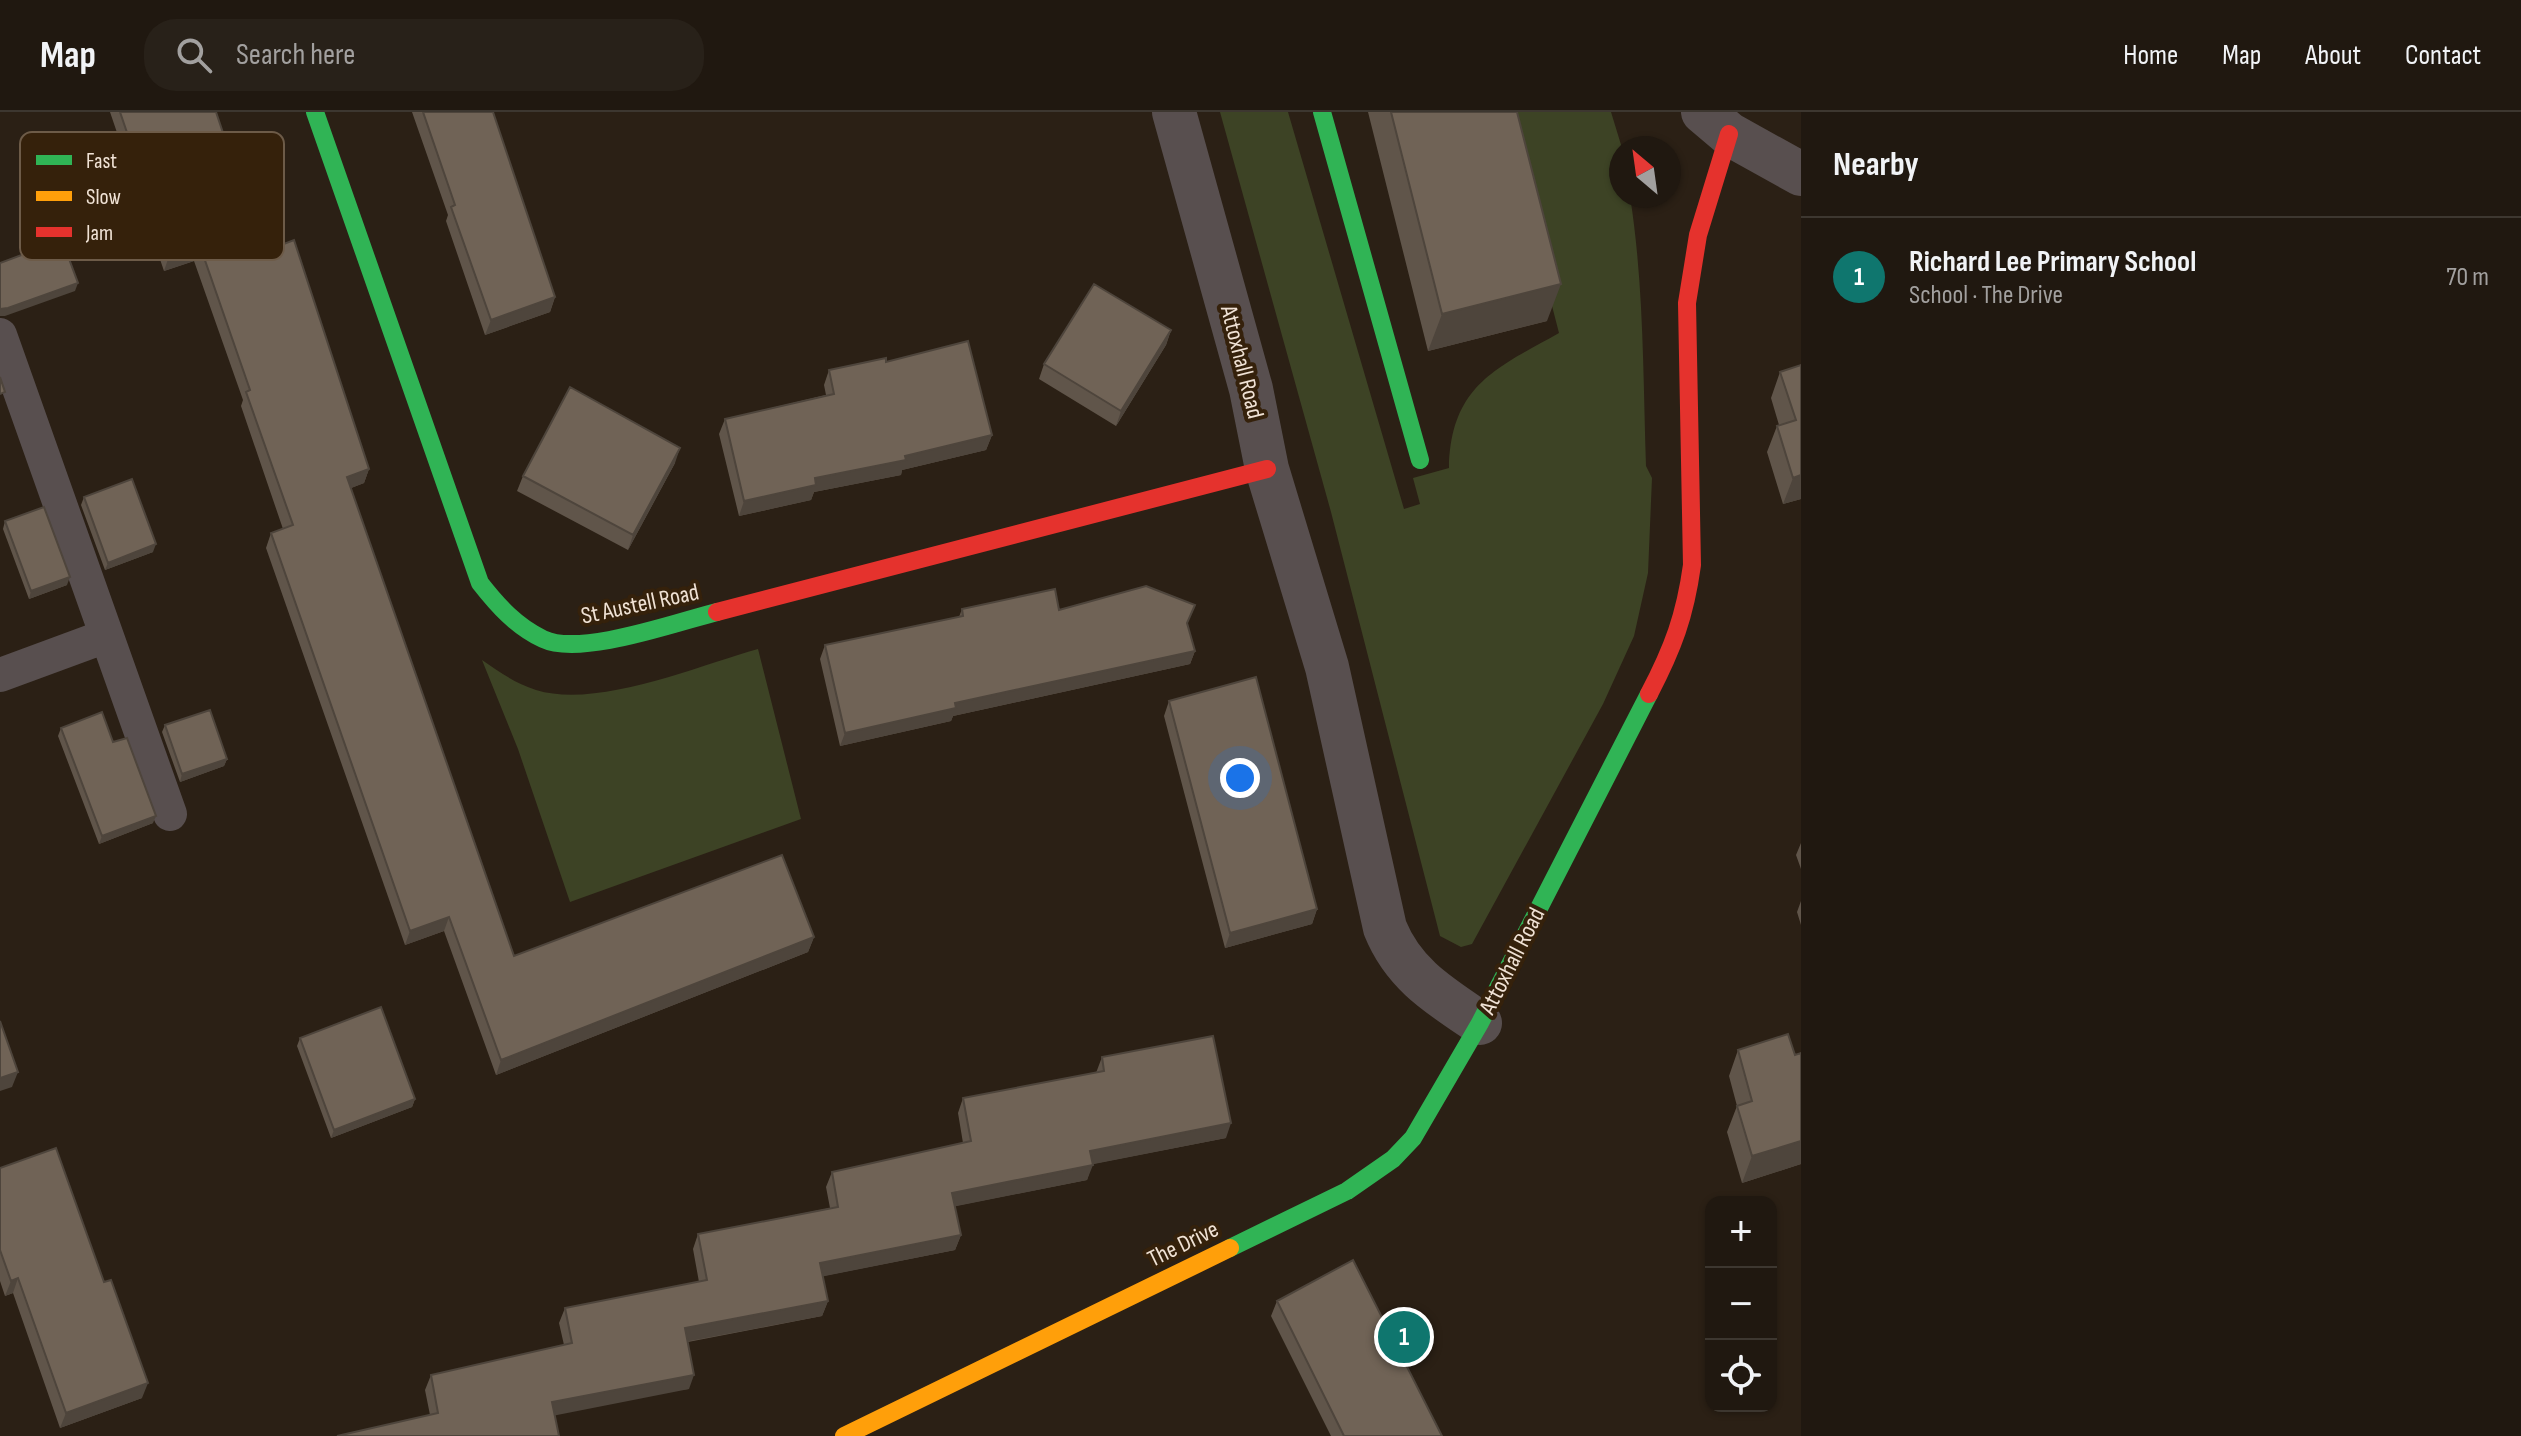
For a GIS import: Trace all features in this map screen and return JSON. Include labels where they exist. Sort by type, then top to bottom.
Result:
[{"type":"street","name":"St Austell Road","points":[[315,112],[480,583],[506,616],[546,641],[592,644],[1267,469]]},
{"type":"street","name":"Attoxhall Road","points":[[1174,112],[1251,389],[1267,469],[1327,667],[1385,928],[1394,950],[1415,977],[1480,1023],[1676,642],[1687,604],[1692,565],[1687,303],[1716,123]]},
{"type":"street","points":[[1322,112],[1420,460]]},
{"type":"street","points":[[1716,123],[1801,174]]},
{"type":"street","name":"The Drive","points":[[844,1436],[1347,1191],[1393,1159],[1413,1138],[1480,1023]]},
{"type":"lane","points":[[0,335],[170,814]]},
{"type":"lane","points":[[0,675],[106,636]]},
{"type":"green space","points":[[1220,112],[1288,112],[1404,509],[1420,504],[1413,478],[1449,468],[1458,417],[1481,383],[1515,358],[1559,333],[1502,112],[1611,112],[1618,136],[1609,136],[1609,208],[1631,208],[1638,263],[1646,466],[1652,478],[1648,573],[1634,636],[1603,704],[1472,944],[1461,947],[1440,936],[1331,512]]},
{"type":"green space","points":[[758,649],[801,819],[570,902],[518,749],[482,660],[514,681],[536,690],[588,694],[647,683]]},
{"type":"building","points":[[120,112],[216,112],[223,132],[127,132]]},
{"type":"building","points":[[423,112],[493,112],[555,297],[491,320],[451,207],[455,205]]},
{"type":"building","points":[[1391,112],[1517,112],[1561,284],[1442,314]]},
{"type":"building","points":[[294,240],[369,469],[347,477],[514,956],[782,855],[814,937],[501,1060],[449,917],[410,931],[271,533],[293,525],[246,392],[250,390],[205,260],[284,260],[284,244]]},
{"type":"building","points":[[20,256],[20,260],[69,260],[78,283],[0,309],[0,263]]},
{"type":"building","points":[[1094,284],[1171,330],[1121,411],[1044,364]]},
{"type":"building","points":[[968,341],[992,435],[905,456],[906,460],[815,478],[816,485],[744,501],[725,419],[834,394],[829,370],[886,358],[886,362]]},
{"type":"building","points":[[1801,365],[1801,475],[1793,478],[1777,426],[1796,420],[1780,372]]},
{"type":"building","points":[[0,377],[5,392],[0,394]]},
{"type":"building","points":[[570,387],[680,448],[633,535],[523,476]]},
{"type":"building","points":[[132,479],[156,544],[108,563],[84,497]]},
{"type":"building","points":[[44,507],[70,577],[31,591],[5,521]]},
{"type":"building","points":[[1146,586],[1195,605],[1187,623],[1195,651],[955,703],[956,708],[845,733],[825,645],[963,616],[962,609],[1055,589],[1059,610]]},
{"type":"building","points":[[1256,677],[1317,909],[1230,933],[1169,701]]},
{"type":"building","points":[[210,710],[227,759],[182,774],[165,725]]},
{"type":"building","points":[[102,712],[113,742],[127,738],[156,816],[102,836],[61,728]]},
{"type":"building","points":[[381,1007],[415,1099],[334,1130],[300,1038]]},
{"type":"building","points":[[0,1021],[18,1072],[0,1078]]},
{"type":"building","points":[[1788,1034],[1795,1055],[1801,1053],[1801,1141],[1752,1156],[1737,1106],[1752,1101],[1738,1050]]},
{"type":"building","points":[[1213,1036],[1231,1123],[1090,1151],[1093,1165],[952,1193],[961,1235],[820,1263],[828,1301],[685,1328],[694,1375],[552,1402],[559,1436],[337,1436],[438,1413],[431,1375],[572,1343],[565,1308],[707,1280],[698,1234],[838,1207],[832,1172],[971,1141],[963,1098],[1104,1071],[1102,1057]]},
{"type":"building","points":[[56,1148],[104,1282],[111,1280],[148,1383],[66,1413],[18,1278],[11,1281],[0,1250],[0,1168]]},
{"type":"building","points":[[1353,1260],[1442,1436],[1344,1436],[1277,1301]]},
{"type":"traffic: fast","points":[[315,112],[480,583],[524,628],[543,639],[559,643],[604,641],[717,612]]},
{"type":"traffic: fast","points":[[1322,112],[1420,460]]},
{"type":"traffic: fast","points":[[1230,1248],[1347,1191],[1393,1159],[1413,1138],[1480,1023],[1649,694]]},
{"type":"traffic: slow","points":[[844,1436],[1230,1248]]},
{"type":"traffic: jam","points":[[1649,694],[1677,631],[1692,565],[1687,303],[1698,235],[1729,134]]},
{"type":"traffic: jam","points":[[717,612],[1267,469]]},
{"type":"place","name":"Richard Lee Primary School","points":[[1404,1337]]}]
